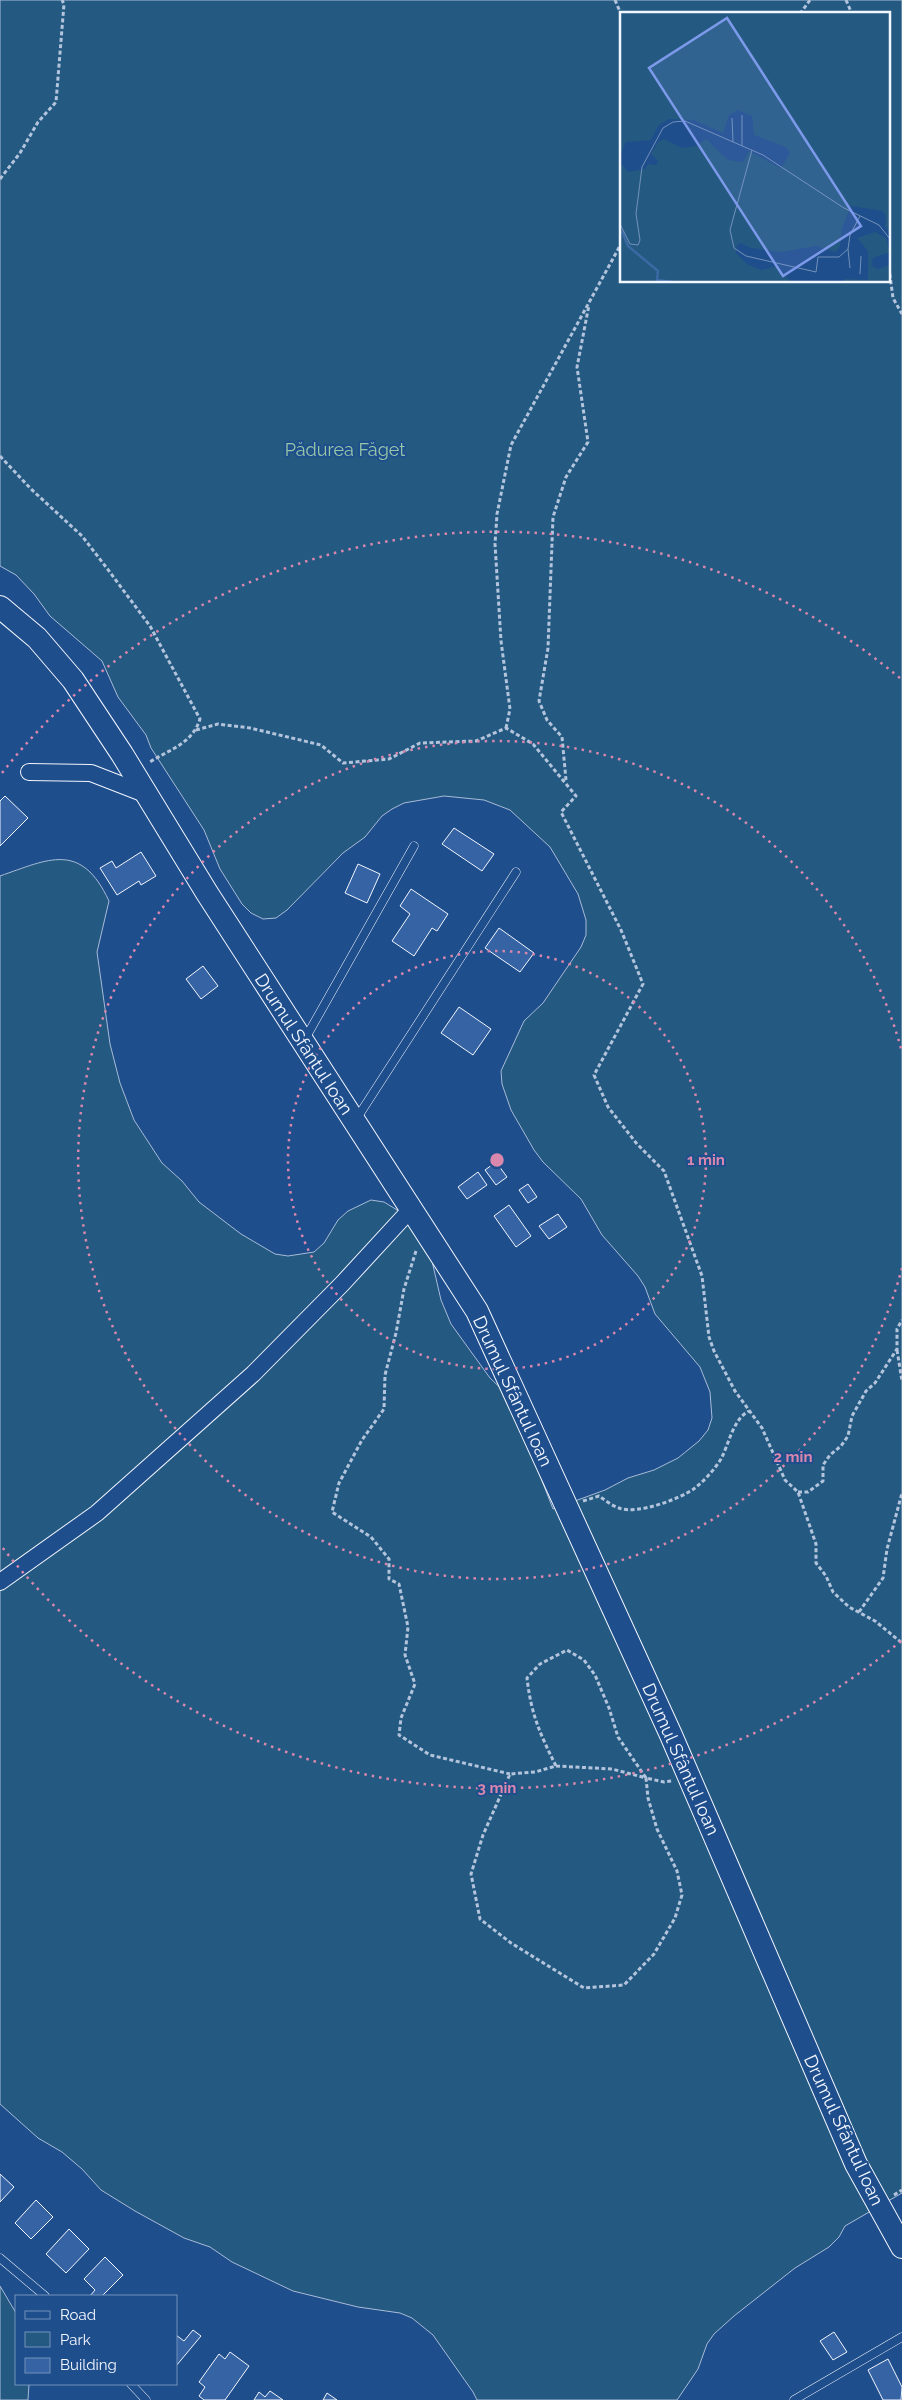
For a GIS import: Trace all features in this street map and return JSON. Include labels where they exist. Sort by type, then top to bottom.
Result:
[{"type":"main road","name":"Drumul Sfântul Ioan","points":[[0,607],[16,619],[55,657],[73,680],[354,1122],[477,1311],[689,1777],[856,2164],[902,2247]]},
{"type":"street","points":[[29,772],[91,773],[145,794]]},
{"type":"street","points":[[0,1582],[97,1513],[253,1374],[342,1284],[411,1209]]},
{"type":"lane","points":[[303,1042],[414,846]]},
{"type":"lane","points":[[354,1122],[516,872]]},
{"type":"lane","points":[[0,2258],[44,2295]]},
{"type":"lane","points":[[794,2400],[902,2337]]},
{"type":"lane","points":[[132,2385],[146,2400]]},
{"type":"path","points":[[0,179],[20,153],[38,122],[56,102],[64,4],[62,0]]},
{"type":"path","points":[[615,0],[620,12]]},
{"type":"path","points":[[801,12],[810,0]]},
{"type":"path","points":[[846,0],[851,12]]},
{"type":"path","points":[[506,728],[510,709],[501,641],[494,544],[497,514],[511,445],[620,246]]},
{"type":"path","points":[[890,276],[893,298],[902,314]]},
{"type":"path","points":[[566,782],[562,737],[547,720],[539,701],[548,648],[553,517],[566,477],[588,442],[577,367],[590,302]]},
{"type":"path","points":[[0,456],[30,489],[82,536],[150,626],[200,719],[196,730],[184,744],[132,772]]},
{"type":"path","points":[[196,730],[218,724],[250,728],[321,745],[343,763],[389,759],[420,744],[476,741],[506,728]]},
{"type":"path","points":[[506,728],[533,744],[576,796],[561,812],[584,862],[621,930],[643,984],[594,1076],[608,1107],[637,1144],[664,1171],[702,1276],[709,1337],[720,1365],[762,1428],[785,1480],[798,1492],[816,1544],[816,1563],[826,1576],[833,1592],[848,1606],[876,1621],[902,1643]]},
{"type":"path","points":[[418,1244],[404,1289],[396,1334],[385,1375],[384,1409],[362,1440],[339,1483],[332,1512],[372,1537],[388,1559],[389,1579],[399,1584],[408,1627],[405,1656],[415,1684],[402,1718],[399,1735],[430,1755],[510,1774],[535,1772],[556,1766],[612,1769],[664,1782],[689,1777]]},
{"type":"path","points":[[902,1320],[897,1329],[897,1349],[902,1381]]},
{"type":"path","points":[[798,1492],[808,1492],[824,1481],[823,1464],[848,1436],[852,1416],[866,1391],[875,1383],[897,1349]]},
{"type":"path","points":[[566,1507],[599,1496],[619,1508],[646,1509],[684,1494],[714,1469],[729,1444],[741,1415],[749,1410]]},
{"type":"path","points":[[859,1612],[883,1578],[887,1548],[902,1493]]},
{"type":"path","points":[[510,1774],[483,1835],[471,1874],[480,1919],[511,1943],[584,1988],[624,1985],[654,1954],[675,1918],[682,1895],[677,1871],[657,1829],[648,1798],[646,1778],[618,1737],[609,1708],[594,1675],[584,1660],[566,1650],[540,1664],[527,1678],[530,1705],[540,1735],[556,1766]]},
{"type":"green space","name":"Pădurea Făget","points":[[0,0],[902,0],[902,2193],[845,2226],[839,2237],[829,2247],[795,2268],[714,2334],[707,2344],[698,2369],[677,2400],[477,2400],[433,2335],[412,2318],[400,2313],[358,2307],[293,2291],[232,2262],[210,2247],[184,2238],[101,2190],[82,2169],[62,2152],[38,2138],[0,2104],[0,876],[34,864],[62,860],[75,862],[87,869],[98,882],[109,901],[97,952],[110,1044],[120,1083],[134,1120],[162,1163],[182,1181],[199,1202],[241,1234],[275,1254],[288,1256],[314,1252],[324,1243],[338,1220],[348,1211],[371,1200],[384,1202],[407,1216],[429,1248],[441,1300],[451,1324],[490,1378],[509,1396],[553,1509],[605,1490],[628,1478],[654,1470],[678,1458],[699,1441],[708,1430],[712,1418],[710,1392],[700,1367],[655,1314],[645,1287],[638,1276],[602,1235],[581,1199],[543,1162],[534,1150],[511,1110],[502,1084],[501,1071],[524,1021],[543,1003],[581,947],[586,935],[586,920],[578,894],[550,847],[510,810],[484,800],[444,796],[404,803],[382,816],[365,837],[343,853],[287,910],[276,918],[263,919],[251,913],[242,904],[220,869],[204,830],[151,748],[146,735],[118,697],[102,661],[50,616],[34,594],[16,575],[0,566]]},
{"type":"green space","points":[[0,2286],[15,2311],[15,2385],[29,2385],[28,2400],[0,2400]]},
{"type":"building","points":[[5,796],[28,818],[0,846],[0,801]]},
{"type":"building","points":[[454,828],[494,854],[482,871],[442,844]]},
{"type":"building","points":[[141,852],[156,876],[141,885],[139,881],[117,895],[100,868],[112,861],[116,868]]},
{"type":"building","points":[[358,864],[380,874],[367,903],[345,893]]},
{"type":"building","points":[[411,889],[448,914],[437,931],[432,928],[414,956],[392,941],[410,914],[400,906]]},
{"type":"building","points":[[499,928],[534,953],[520,972],[485,948]]},
{"type":"building","points":[[203,966],[218,986],[201,999],[186,979]]},
{"type":"building","points":[[459,1007],[491,1029],[473,1055],[441,1033]]},
{"type":"building","points":[[496,1162],[507,1177],[496,1185],[485,1170]]},
{"type":"building","points":[[478,1172],[487,1185],[467,1199],[458,1187]]},
{"type":"building","points":[[528,1184],[537,1197],[528,1203],[519,1190]]},
{"type":"building","points":[[509,1205],[531,1236],[516,1247],[494,1216]]},
{"type":"building","points":[[558,1214],[567,1227],[549,1239],[539,1226]]},
{"type":"building","points":[[0,2174],[14,2187],[0,2202]]},
{"type":"building","points":[[36,2200],[53,2217],[31,2239],[15,2223]]},
{"type":"building","points":[[69,2229],[89,2249],[66,2273],[46,2254]]},
{"type":"building","points":[[105,2257],[123,2275],[103,2295],[91,2295],[95,2290],[84,2279]]},
{"type":"building","points":[[193,2330],[201,2336],[178,2364],[178,2336],[184,2341]]},
{"type":"building","points":[[834,2332],[847,2352],[833,2360],[820,2341]]},
{"type":"building","points":[[230,2352],[249,2366],[225,2400],[204,2400],[199,2396],[205,2387],[199,2382],[219,2354],[225,2359]]},
{"type":"building","points":[[888,2359],[902,2387],[901,2400],[883,2400],[868,2370]]},
{"type":"building","points":[[270,2391],[283,2400],[254,2400],[259,2392],[265,2397]]},
{"type":"building","points":[[327,2393],[337,2400],[323,2400]]}]
